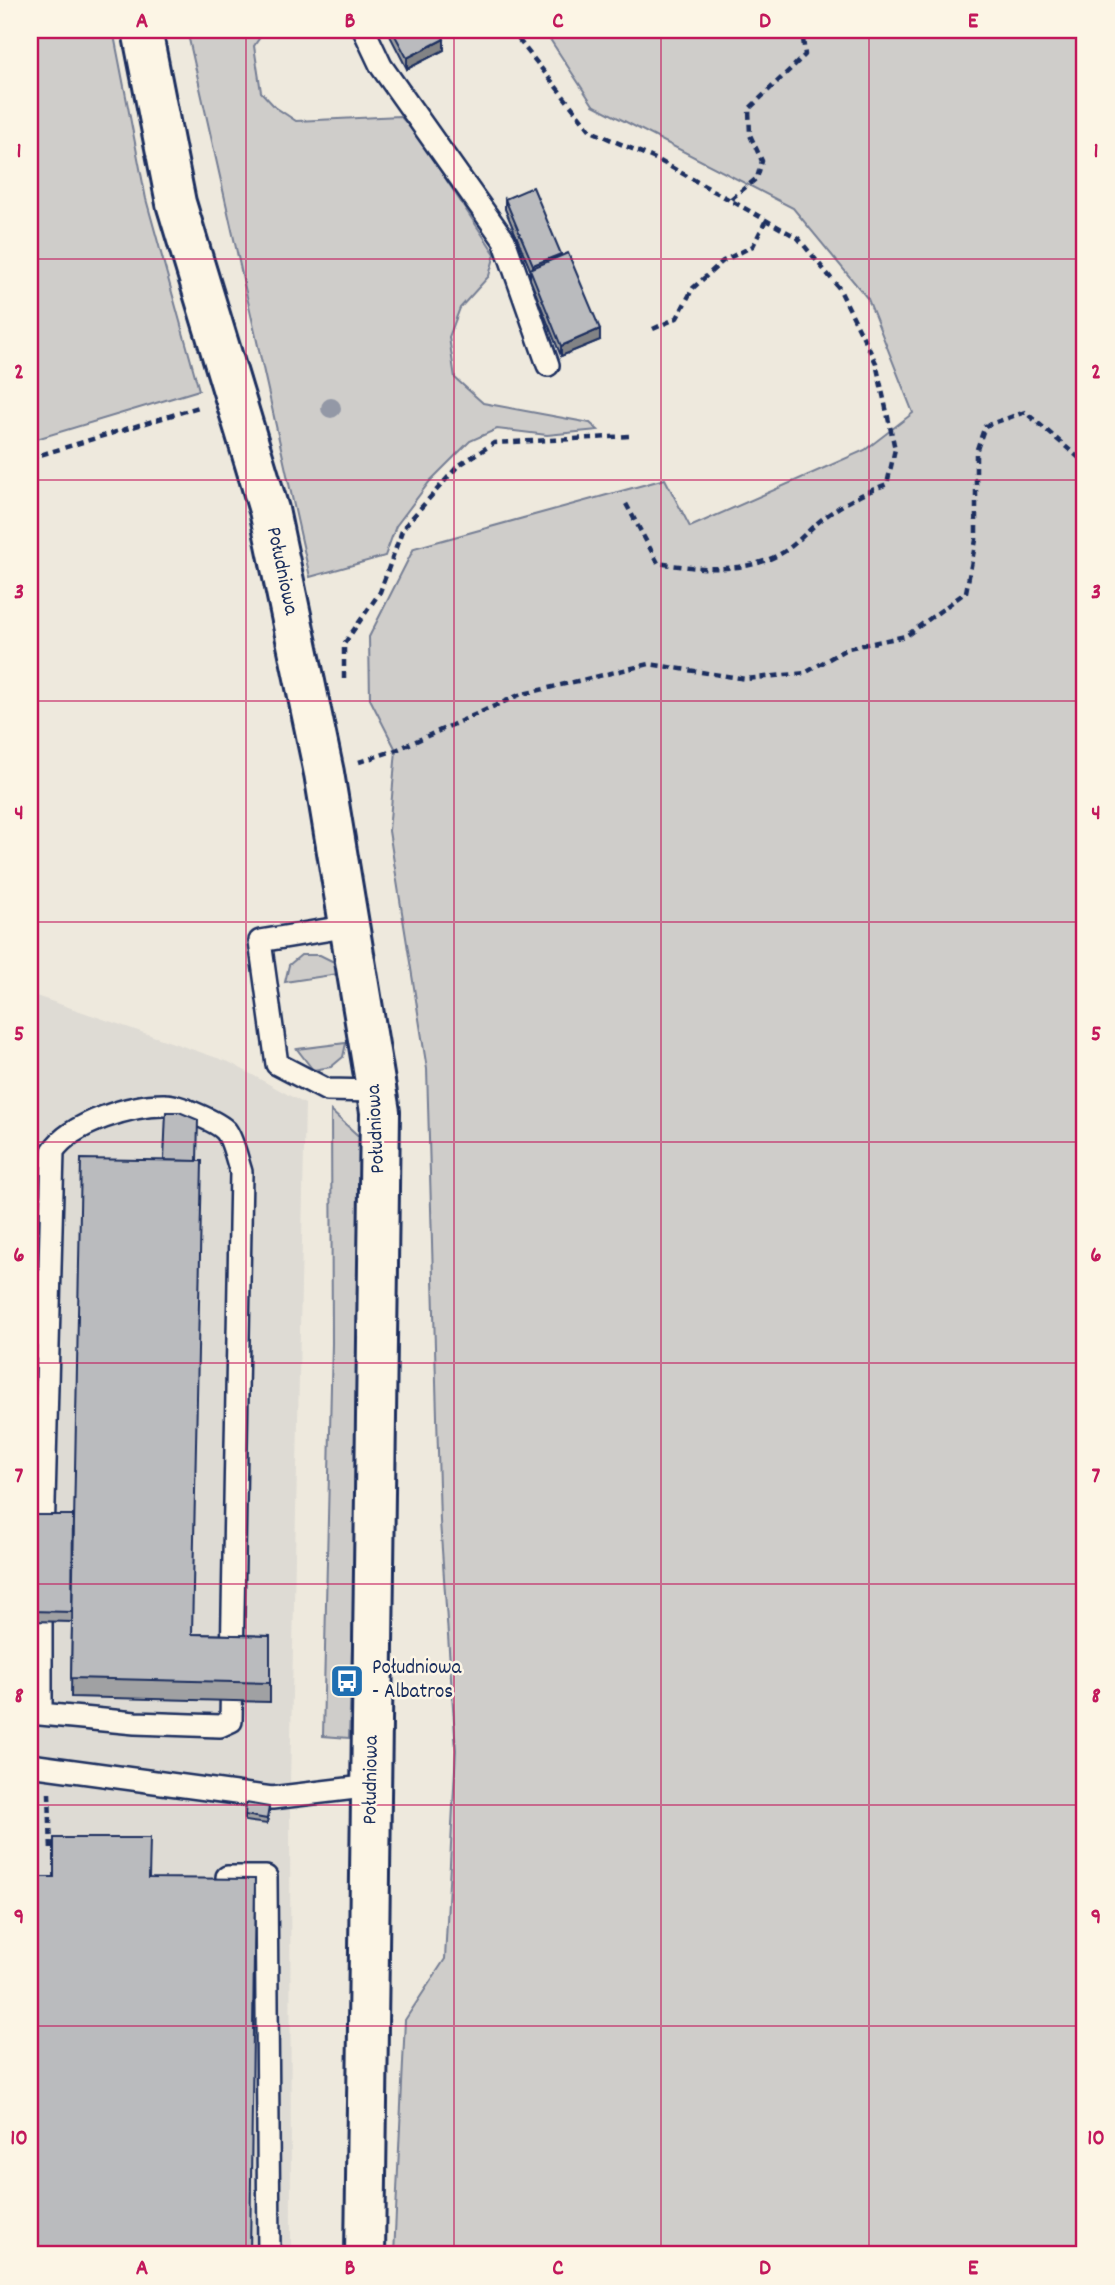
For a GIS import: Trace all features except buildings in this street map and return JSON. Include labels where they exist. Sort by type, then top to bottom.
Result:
[{"type":"street","name":"Południowa","points":[[142,30],[176,203],[268,510],[324,773],[377,1091],[380,1125],[365,2255]]},
{"type":"lane","points":[[364,30],[381,66],[504,240],[548,365]]},
{"type":"lane","points":[[350,926],[260,941],[276,1064],[327,1090],[377,1091]]},
{"type":"lane","points":[[167,1105],[207,1119],[226,1132],[241,1172],[242,1231],[231,1721],[220,1726],[147,1724],[35,1714],[42,1568],[40,1295],[53,1151],[60,1142],[82,1126],[107,1117],[167,1105]]},
{"type":"lane","points":[[30,1765],[272,1798],[372,1786]]},
{"type":"lane","points":[[227,1877],[266,1877],[269,2255]]},
{"type":"path","points":[[511,30],[591,131],[660,161],[731,199],[765,222],[798,237],[839,288],[876,363],[895,449],[887,484],[858,495],[823,518],[779,555],[732,568],[695,569],[658,563],[624,500]]},
{"type":"path","points":[[731,199],[757,178],[762,161],[750,135],[749,109],[805,55],[802,30]]},
{"type":"path","points":[[653,329],[677,318],[693,288],[723,261],[753,246],[765,222]]},
{"type":"path","points":[[30,458],[233,397]]},
{"type":"path","points":[[324,773],[396,750],[519,695],[623,670],[649,664],[746,679],[805,673],[848,648],[906,636],[966,592],[975,540],[976,452],[985,426],[1025,412],[1085,463]]},
{"type":"path","points":[[344,683],[344,644],[380,592],[403,528],[458,467],[494,443],[630,436]]},
{"type":"path","points":[[49,1791],[51,1851],[64,1851]]},
{"type":"path","points":[[141,1852],[153,1852]]},
{"type":"shaded area","points":[[30,30],[113,30],[146,199],[199,390],[30,441]]},
{"type":"shaded area","points":[[187,30],[265,30],[254,46],[261,92],[275,107],[296,121],[400,116],[415,132],[495,254],[489,276],[460,308],[449,337],[455,378],[483,403],[590,423],[598,430],[547,435],[497,429],[470,441],[430,481],[396,526],[385,556],[310,577]]},
{"type":"shaded area","points":[[544,30],[1085,30],[1085,2255],[394,2255],[405,2020],[445,1959],[456,1750],[440,1521],[427,1069],[389,831],[396,750],[370,699],[369,637],[414,548],[665,479],[690,527],[865,450],[913,413],[868,299],[793,208],[593,105]]},
{"type":"shaded area","points":[[301,955],[320,955],[334,962],[338,974],[285,982],[289,965]]},
{"type":"shaded area","points":[[30,994],[229,1062],[305,1104],[290,1784],[291,2255],[30,2255]]},
{"type":"shaded area","points":[[346,1043],[343,1057],[331,1067],[313,1070],[297,1049]]},
{"type":"shaded area","points":[[331,1111],[364,1141],[362,1358],[349,1738],[323,1736],[332,1343]]},
{"type":"place","name":"Południowa - Albatros","points":[[347,1681]]}]
